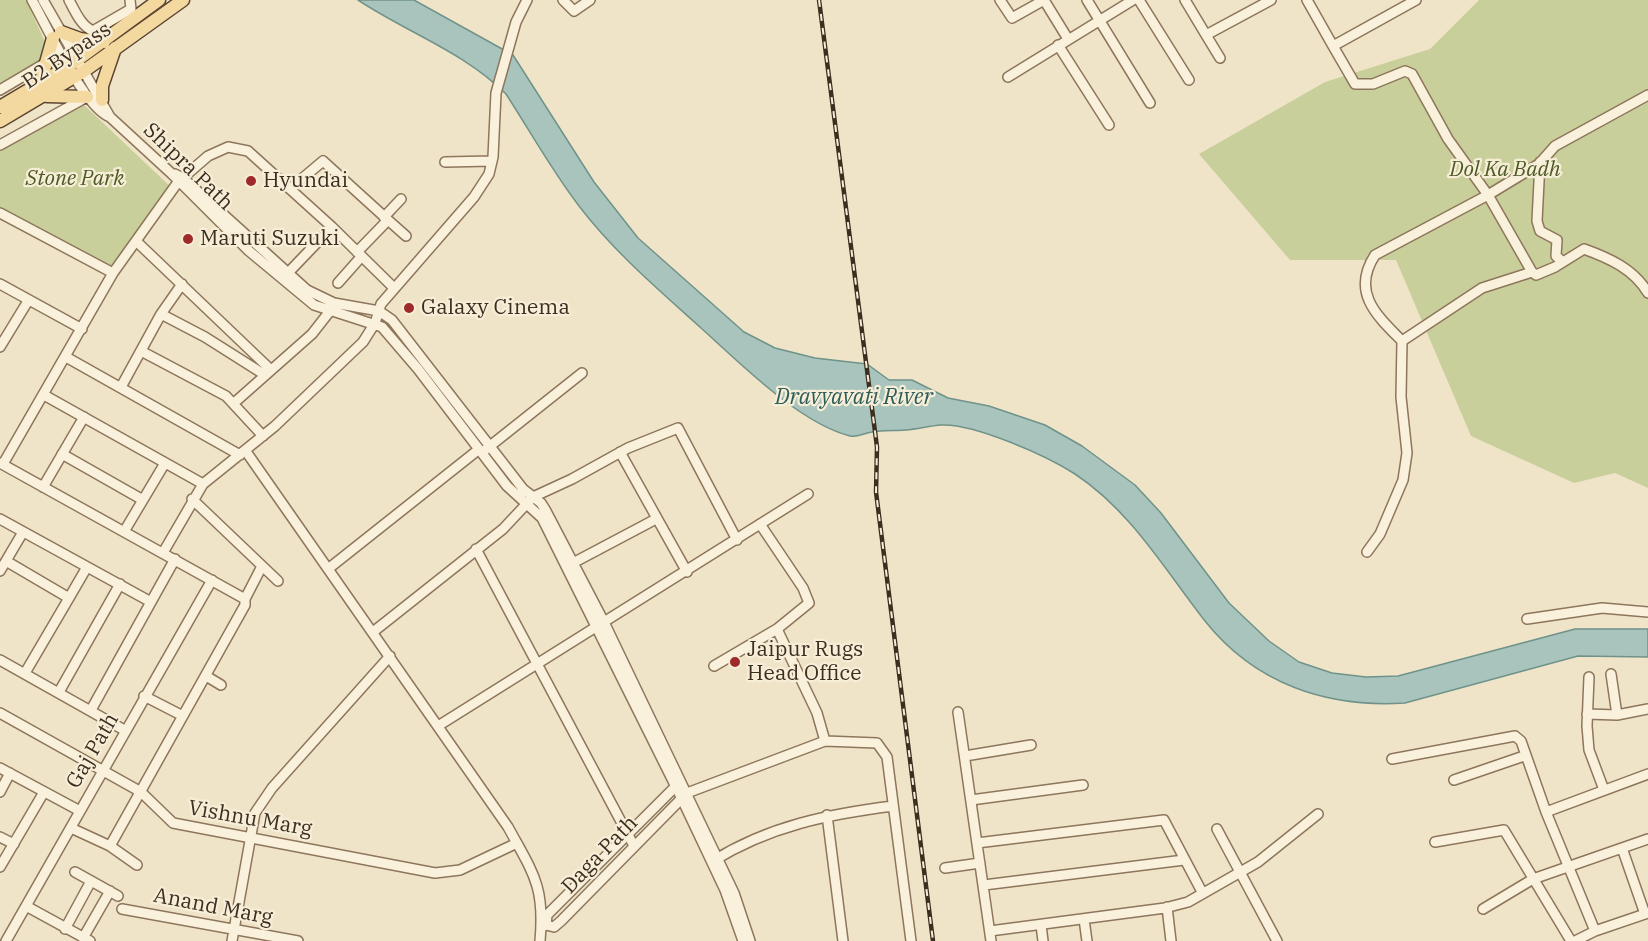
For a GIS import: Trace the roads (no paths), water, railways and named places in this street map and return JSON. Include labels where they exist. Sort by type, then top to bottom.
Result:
[{"type":"main road","points":[[76,69],[104,42],[159,0]]},
{"type":"main road","name":"B2 Bypass","points":[[0,121],[47,92],[76,69],[116,47],[183,0]]},
{"type":"main road","points":[[87,97],[47,92],[49,61],[57,35],[104,42]]},
{"type":"main road","points":[[102,100],[102,86],[116,47]]},
{"type":"main road","name":"B2 Bypass","points":[[0,107],[47,92]]},
{"type":"street","name":"Shipra Path","points":[[33,0],[57,35],[76,69],[87,97],[102,114],[110,117],[178,178],[249,251],[285,276],[314,305],[382,327],[418,369],[507,486],[530,500]]},
{"type":"street","points":[[43,0],[57,35]]},
{"type":"street","points":[[73,2],[78,18],[89,30],[93,31],[130,9],[130,0]]},
{"type":"street","points":[[164,551],[192,499],[203,484],[263,436],[363,342],[375,323],[381,304],[474,197],[489,174],[492,161],[496,93],[516,22],[527,0]]},
{"type":"street","points":[[563,0],[574,11],[590,0]]},
{"type":"street","points":[[1000,0],[1012,18],[1044,0],[1068,39]]},
{"type":"street","points":[[1087,0],[1150,103]]},
{"type":"street","points":[[1008,77],[1133,0]]},
{"type":"street","points":[[1139,0],[1189,80]]},
{"type":"street","points":[[1185,0],[1220,58]]},
{"type":"street","points":[[1206,35],[1252,4],[1271,0]]},
{"type":"street","points":[[1307,0],[1355,84],[1373,84],[1405,71],[1412,74],[1448,139],[1488,195],[1532,272],[1536,275],[1584,249],[1622,266],[1633,274],[1648,293]]},
{"type":"street","points":[[1333,46],[1416,0]]},
{"type":"street","points":[[1058,45],[1109,125]]},
{"type":"street","points":[[0,90],[49,61]]},
{"type":"street","name":"Shipra Path","points":[[76,69],[102,100],[110,117]]},
{"type":"street","points":[[47,92],[61,106],[56,114]]},
{"type":"street","points":[[1367,552],[1380,534],[1403,480],[1407,453],[1401,397],[1402,341],[1378,316],[1366,291],[1365,271],[1375,255],[1391,245],[1488,195],[1540,162],[1555,146],[1648,95]]},
{"type":"street","points":[[0,146],[87,97]]},
{"type":"street","points":[[245,599],[164,551],[2,464],[113,273],[178,178],[208,156],[228,147],[241,148],[291,189],[394,288]]},
{"type":"street","points":[[291,189],[322,161],[406,237]]},
{"type":"street","points":[[445,162],[492,161]]},
{"type":"street","points":[[1540,162],[1537,221],[1540,231],[1557,240],[1556,256],[1563,262]]},
{"type":"street","points":[[338,284],[401,199]]},
{"type":"street","points":[[0,213],[113,273]]},
{"type":"street","points":[[332,227],[285,276],[317,297],[334,303],[378,311],[392,320],[523,489],[571,564],[715,860],[734,893],[750,941]]},
{"type":"street","points":[[136,241],[182,284],[268,373]]},
{"type":"street","points":[[1402,341],[1482,288],[1532,272]]},
{"type":"street","points":[[0,284],[82,329]]},
{"type":"street","points":[[121,387],[161,314],[182,284]]},
{"type":"street","points":[[0,347],[3,335],[28,301]]},
{"type":"street","points":[[234,403],[312,334],[330,311]]},
{"type":"street","points":[[161,314],[268,373]]},
{"type":"street","points":[[141,351],[226,396],[263,436]]},
{"type":"street","points":[[66,357],[243,453],[390,656],[517,843],[537,880],[544,926]]},
{"type":"street","points":[[328,569],[582,373]]},
{"type":"street","points":[[44,395],[203,484]]},
{"type":"street","points":[[43,487],[84,417]]},
{"type":"street","points":[[373,632],[503,528],[530,500],[620,452],[678,428],[737,540]]},
{"type":"street","points":[[620,452],[687,572]]},
{"type":"street","points":[[62,454],[143,500]]},
{"type":"street","points":[[125,530],[165,463]]},
{"type":"street","points":[[438,726],[687,572],[808,494]]},
{"type":"street","points":[[192,499],[278,581]]},
{"type":"street","points":[[0,519],[151,602]]},
{"type":"street","points":[[571,564],[656,519]]},
{"type":"street","points":[[714,666],[777,629],[809,603],[803,588],[760,524]]},
{"type":"street","points":[[0,571],[23,532]]},
{"type":"street","points":[[476,549],[634,846]]},
{"type":"street","points":[[91,710],[175,559]]},
{"type":"street","points":[[6,561],[69,598]]},
{"type":"street","points":[[110,846],[245,606],[245,599],[262,566]]},
{"type":"street","points":[[25,673],[87,567]]},
{"type":"street","name":"Gaj Path","points":[[5,937],[26,906],[212,580]]},
{"type":"street","points":[[59,692],[120,584]]},
{"type":"street","points":[[1527,619],[1602,608],[1648,612]]},
{"type":"street","points":[[777,629],[817,713],[825,741]]},
{"type":"street","points":[[232,941],[255,813],[272,788],[390,656]]},
{"type":"street","points":[[0,660],[126,731]]},
{"type":"street","points":[[1611,674],[1617,715]]},
{"type":"street","points":[[206,676],[221,685]]},
{"type":"street","points":[[1589,677],[1587,714],[1589,750],[1604,790]]},
{"type":"street","points":[[144,696],[185,712],[198,714]]},
{"type":"street","points":[[1587,714],[1617,715],[1648,709]]},
{"type":"street","points":[[958,712],[990,936],[1041,925],[1167,908],[1188,902],[1258,862],[1318,814]]},
{"type":"street","name":"Vishnu Marg","points":[[1,715],[141,792],[173,823],[435,873],[460,870],[517,843]]},
{"type":"street","points":[[1392,759],[1515,736],[1521,741],[1524,756],[1595,932]]},
{"type":"street","points":[[684,795],[825,741],[877,743],[886,757],[911,941]]},
{"type":"street","points":[[965,756],[1031,745]]},
{"type":"street","points":[[1454,780],[1524,756]]},
{"type":"street","points":[[0,768],[80,811]]},
{"type":"street","points":[[0,792],[10,773]]},
{"type":"street","points":[[1546,812],[1648,774]]},
{"type":"street","points":[[540,941],[547,915],[678,784]]},
{"type":"street","points":[[971,800],[1083,785]]},
{"type":"street","points":[[0,867],[44,792]]},
{"type":"street","name":"Daga Path","points":[[544,926],[554,927],[561,921],[684,795]]},
{"type":"street","points":[[715,860],[789,824],[827,815],[893,806]]},
{"type":"street","points":[[827,815],[843,941]]},
{"type":"street","points":[[977,843],[1164,820],[1202,892]]},
{"type":"street","points":[[71,828],[110,846],[137,865]]},
{"type":"street","points":[[1217,829],[1277,941]]},
{"type":"street","points":[[1435,842],[1504,830],[1573,941],[1647,913],[1622,848]]},
{"type":"street","points":[[0,837],[14,844]]},
{"type":"street","points":[[1483,909],[1533,879],[1648,839]]},
{"type":"street","points":[[715,860],[743,941]]},
{"type":"street","points":[[984,885],[1184,860]]},
{"type":"street","points":[[945,868],[980,863]]},
{"type":"street","points":[[26,906],[68,934],[86,939],[114,894],[75,872]]},
{"type":"street","points":[[68,934],[91,881]]},
{"type":"street","points":[[1167,908],[1171,941]]},
{"type":"street","name":"Anand Marg","points":[[122,909],[298,941]]},
{"type":"street","points":[[1084,919],[1087,941]]},
{"type":"street","points":[[1041,925],[1043,941]]},
{"type":"water","name":"Dravyavati River","points":[[358,0],[414,0],[513,55],[594,182],[638,238],[744,332],[775,348],[815,358],[867,364],[889,380],[912,380],[948,398],[989,406],[1045,425],[1082,446],[1135,485],[1161,513],[1229,603],[1269,641],[1299,662],[1332,673],[1366,677],[1398,676],[1575,629],[1648,629],[1648,657],[1578,656],[1405,703],[1348,701],[1321,696],[1294,688],[1270,676],[1246,661],[1225,643],[1205,621],[1146,542],[1113,505],[1095,489],[1063,467],[1010,442],[972,429],[955,426],[941,425],[876,431],[850,436],[811,419],[791,405],[734,358],[653,285],[607,239],[569,193],[506,94],[490,79],[454,55]]},
{"type":"railway","points":[[819,0],[877,447],[876,492],[933,941]]},
{"type":"place","name":"Hyundai","points":[[251,181]]},
{"type":"place","name":"Maruti Suzuki","points":[[188,239]]},
{"type":"place","name":"Galaxy Cinema","points":[[409,308]]},
{"type":"place","name":"Jaipur Rugs Head Office","points":[[735,662]]},
{"type":"park label","name":"Dol Ka Badh","points":[[1505,170]]},
{"type":"park label","name":"Stone Park","points":[[75,179]]}]
